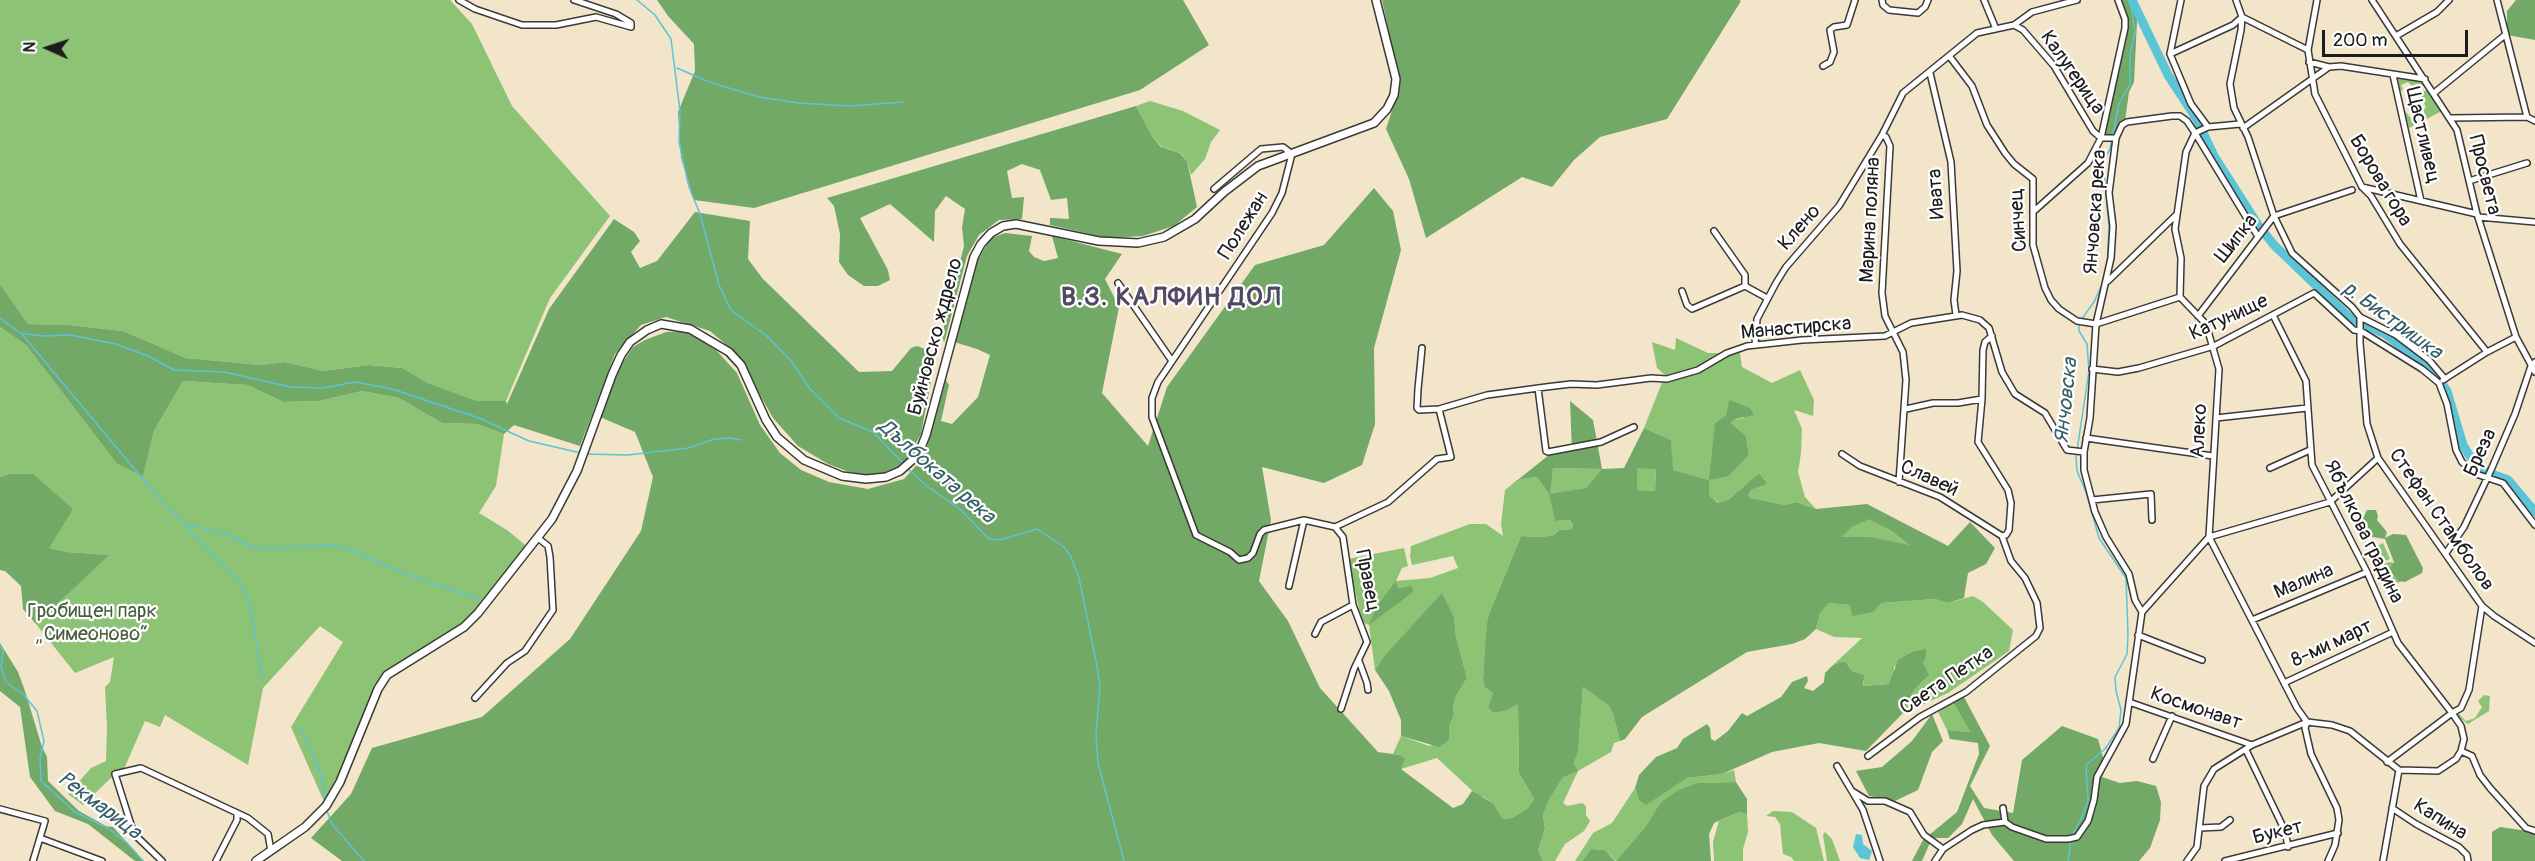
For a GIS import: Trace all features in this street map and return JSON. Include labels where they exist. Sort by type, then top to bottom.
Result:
[{"type":"street","points":[[459,0],[475,9],[522,25],[555,25],[596,17],[631,27],[631,23],[616,14],[574,0]]},
{"type":"street","name":"Буйновско ждрело","points":[[538,538],[567,495],[621,356],[630,342],[647,330],[661,324],[690,328],[729,352],[741,365],[766,420],[777,437],[804,460],[842,476],[866,479],[886,477],[900,471],[918,455],[926,435],[974,257],[981,244],[991,233],[1003,226],[1016,224],[1099,241],[1138,243],[1164,237],[1195,219],[1252,171],[1272,160],[1369,125],[1381,118],[1394,95],[1396,79],[1376,0]]},
{"type":"street","points":[[1823,66],[1830,62],[1834,52],[1830,30],[1847,25],[1855,0]]},
{"type":"street","points":[[1882,0],[1883,5],[1889,10],[1912,13],[1918,13],[1925,7],[1928,0]]},
{"type":"street","points":[[1984,0],[1996,29]]},
{"type":"street","name":"Марина поляна","points":[[1899,482],[1906,409],[1903,352],[1885,316],[1882,292],[1890,146],[1886,137],[1882,135],[1904,93],[1977,33],[2014,25],[2032,12],[2077,0]]},
{"type":"street","name":"Янчовска река","points":[[2033,212],[2088,164],[2103,138],[2125,28],[2125,20],[2118,0]]},
{"type":"street","points":[[2181,0],[2170,54],[2191,104],[2206,128]]},
{"type":"street","points":[[2236,0],[2242,17],[2230,84],[2230,96],[2274,216],[2292,253],[2352,307],[2360,323],[2442,381]]},
{"type":"street","name":"Борова гора","points":[[2317,0],[2308,50],[2315,94],[2362,187],[2371,196],[2400,244],[2487,352]]},
{"type":"street","name":"Просвета","points":[[2372,0],[2457,130],[2478,215],[2516,337],[2533,364],[2535,372]]},
{"type":"street","points":[[2396,36],[2437,12],[2449,0]]},
{"type":"street","points":[[2497,0],[2527,117]]},
{"type":"street","points":[[2170,54],[2233,25],[2242,17]]},
{"type":"street","points":[[2242,17],[2308,50]]},
{"type":"street","name":"Калугерица","points":[[2014,25],[2023,30],[2054,66],[2093,130],[2103,138]]},
{"type":"street","points":[[2434,93],[2505,35]]},
{"type":"street","name":"Синчец","points":[[1950,57],[1972,86],[1987,125],[2005,153],[2014,164],[2033,179],[2034,245],[2045,288],[2059,309],[2077,321],[2096,324],[2180,297]]},
{"type":"street","points":[[2309,62],[2329,67],[2341,66],[2425,79]]},
{"type":"street","points":[[2180,297],[2181,258],[2175,229],[2186,152],[2195,133],[2206,128],[2242,126],[2329,67]]},
{"type":"street","name":"Ивата","points":[[1930,73],[1951,162],[1956,315]]},
{"type":"street","name":"Щастливец","points":[[2393,75],[2421,201]]},
{"type":"street","name":"Калугерица","points":[[2115,138],[2122,125],[2127,122],[2172,116],[2180,116],[2187,121],[2195,133]]},
{"type":"street","points":[[2451,118],[2527,117],[2535,121]]},
{"type":"street","points":[[2195,133],[2258,234]]},
{"type":"street","name":"Клено","points":[[1755,345],[1757,319],[1767,298],[1786,267],[1839,206],[1882,135]]},
{"type":"street","points":[[2103,138],[2115,138]]},
{"type":"street","name":"Янчовска река","points":[[2005,822],[2012,827],[2046,839],[2077,837],[2088,821],[2097,777],[2126,724],[2142,612],[2135,600],[2129,574],[2106,537],[2084,470],[2096,324],[2108,281],[2113,226],[2109,193],[2110,172],[2115,138]]},
{"type":"street","points":[[1214,189],[1261,149],[1283,147],[1292,154]]},
{"type":"street","name":"Полежан","points":[[1292,154],[1282,193],[1272,213],[1158,382],[1152,398],[1152,417],[1196,535],[1230,552],[1239,560],[1248,558],[1253,553],[1260,534],[1264,530],[1304,520]]},
{"type":"street","points":[[2469,181],[2527,164]]},
{"type":"street","points":[[2362,187],[2478,215],[2535,222]]},
{"type":"street","name":"Шипка","points":[[2198,316],[2258,234],[2274,216],[2352,190]]},
{"type":"street","points":[[2108,281],[2177,213]]},
{"type":"street","points":[[1714,231],[1745,275],[1744,286]]},
{"type":"street","points":[[1118,283],[1172,361]]},
{"type":"street","points":[[1744,286],[1767,298]]},
{"type":"street","points":[[1682,291],[1688,307],[1692,309],[1744,286]]},
{"type":"street","name":"Катунище","points":[[2092,369],[2118,372],[2214,346],[2314,292],[2354,330],[2360,323]]},
{"type":"street","name":"Алеко","points":[[2180,297],[2206,324],[2219,369],[2209,537]]},
{"type":"street","name":"Манастирска","points":[[1439,409],[1487,395],[1538,388],[1571,384],[1597,385],[1651,378],[1667,379],[1698,370],[1727,353],[1755,345],[1875,337],[1894,332],[1911,323],[1956,315],[1980,320],[1987,326],[1992,336]]},
{"type":"street","name":"Ябълкова градина","points":[[2273,315],[2306,381],[2312,465],[2386,610],[2393,632],[2404,652],[2461,726],[2464,739],[2461,751]]},
{"type":"street","points":[[2360,323],[2396,335],[2430,360],[2442,381],[2456,450],[2462,462],[2476,474],[2488,474],[2503,483],[2535,525]]},
{"type":"street","name":"Стефан Стамболов","points":[[2360,323],[2367,424],[2378,458],[2482,606],[2535,642]]},
{"type":"street","points":[[2002,536],[2006,535],[2009,530],[2011,503],[2008,490],[1978,442],[1983,350],[1985,342],[1992,336],[2002,372],[2015,394],[2045,413],[2067,450],[2084,452]]},
{"type":"street","points":[[2442,381],[2487,352],[2516,337]]},
{"type":"street","points":[[1289,586],[1304,520],[1335,527],[1388,502],[1437,459],[1451,457],[1439,409],[1419,410],[1417,408],[1422,348]]},
{"type":"street","name":"Бреза","points":[[2446,553],[2464,527],[2515,414],[2533,364]]},
{"type":"street","points":[[1538,388],[1546,451],[1548,452],[1601,442],[1634,427]]},
{"type":"street","points":[[1906,409],[1933,403],[1982,399]]},
{"type":"street","points":[[2216,418],[2307,408]]},
{"type":"street","points":[[2086,438],[2214,456]]},
{"type":"street","points":[[2270,468],[2310,450]]},
{"type":"street","name":"Славей","points":[[1842,454],[1860,466],[1940,497],[2002,536]]},
{"type":"street","points":[[2142,612],[2209,537],[2330,502],[2378,458]]},
{"type":"street","points":[[2092,500],[2151,494],[2152,520]]},
{"type":"street","name":"Правец","points":[[1335,527],[1343,537],[1353,605],[1366,642],[1354,669],[1341,709]]},
{"type":"street","name":"Света Петка","points":[[1868,756],[1920,717],[1966,692],[2036,636],[2040,628],[2037,603],[2025,578],[2011,561],[2002,536]]},
{"type":"street","points":[[2209,537],[2284,683],[2307,722],[2305,728],[2311,754],[2337,808],[2338,833],[2328,861]]},
{"type":"street","points":[[256,861],[305,827],[326,806],[340,782],[378,689],[387,675],[464,627],[478,614],[538,538],[548,546],[553,610],[525,651],[507,663],[475,698]]},
{"type":"street","name":"Малина","points":[[2252,620],[2367,572]]},
{"type":"street","points":[[1316,634],[1321,622],[1353,605]]},
{"type":"street","points":[[2387,762],[2461,708],[2469,690],[2482,606]]},
{"type":"street","name":"8-ми март","points":[[2284,683],[2393,632]]},
{"type":"street","points":[[2139,634],[2202,660]]},
{"type":"street","points":[[1359,661],[1368,690]]},
{"type":"street","name":"Космонавт","points":[[2129,702],[2252,745]]},
{"type":"street","points":[[2153,759],[2172,716]]},
{"type":"street","points":[[2187,861],[2197,847],[2204,786],[2214,769],[2252,745],[2307,722],[2332,725],[2350,731],[2399,770],[2438,771],[2456,759],[2461,751],[2472,756],[2485,782],[2526,828],[2535,831]]},
{"type":"street","points":[[2246,750],[2285,831],[2288,847]]},
{"type":"street","points":[[1837,766],[1863,810],[1880,861]]},
{"type":"street","points":[[162,861],[135,834],[115,774],[141,768],[248,818],[268,834],[271,851]]},
{"type":"street","points":[[2384,861],[2399,770]]},
{"type":"street","points":[[1852,791],[1868,801],[1885,801],[1910,812],[1924,835],[1943,849]]},
{"type":"street","points":[[1935,861],[1943,849],[1983,825],[2005,822],[2003,808]]},
{"type":"street","name":"Капина","points":[[2392,808],[2459,847],[2468,861]]},
{"type":"street","points":[[0,809],[45,821],[33,861]]},
{"type":"street","points":[[216,861],[237,820],[237,814]]},
{"type":"street","points":[[2200,828],[2221,827],[2230,820]]},
{"type":"street","name":"Букет","points":[[2225,861],[2338,833]]},
{"type":"street","points":[[40,838],[102,861]]},
{"type":"green space","points":[[0,0],[450,0],[472,24],[512,106],[610,216],[550,298],[506,401],[477,401],[428,383],[402,368],[369,365],[323,371],[285,362],[260,365],[186,358],[123,331],[69,325],[28,324],[0,284]]},
{"type":"green space","points":[[657,0],[1183,0],[1209,45],[1140,90],[754,208],[694,200],[681,158],[678,112],[695,71],[694,44],[668,16]]},
{"type":"green space","points":[[1382,0],[1741,1],[1667,119],[1600,137],[1574,160],[1552,187],[1522,177],[1426,238],[1409,179],[1386,129],[1400,86]]},
{"type":"green space","points":[[2120,0],[2132,0],[2137,22],[2134,82],[2129,92],[2125,121],[2120,124],[2115,135],[2104,135],[2128,19]]},
{"type":"green space","points":[[2516,0],[2535,0],[2535,40],[2507,35],[2507,11]]},
{"type":"green space","points":[[2398,79],[2422,80],[2426,86],[2412,86],[2408,82],[2401,85],[2403,90],[2400,91]]},
{"type":"green space","points":[[2428,90],[2442,111],[2409,128],[2404,110],[2414,122],[2426,117],[2423,110],[2426,108],[2420,92]]},
{"type":"green space","points":[[1150,101],[1183,111],[1220,130],[1211,142],[1205,159],[1191,175],[1187,161],[1181,153],[1162,147],[1152,136],[1136,106]]},
{"type":"green space","points":[[1136,106],[1152,136],[1161,147],[1180,153],[1187,161],[1197,207],[1174,226],[1143,236],[1108,238],[1050,225],[1050,218],[1069,219],[1067,198],[1051,200],[1040,170],[1022,164],[1007,171],[1012,198],[1024,197],[1022,219],[999,220],[979,235],[967,256],[944,343],[942,334],[964,246],[962,227],[965,209],[946,196],[935,211],[934,242],[890,204],[860,218],[888,270],[890,280],[878,286],[864,286],[848,275],[839,262],[840,234],[834,206],[827,198]]},
{"type":"green space","points":[[1374,188],[1393,211],[1401,250],[1374,348],[1375,424],[1362,465],[1324,483],[1262,467],[1271,520],[1259,581],[1288,621],[1320,688],[1378,752],[1400,755],[1405,759],[1401,769],[1453,808],[1463,804],[1472,791],[1493,803],[1503,819],[1512,818],[1528,808],[1534,799],[1519,773],[1518,704],[1505,711],[1493,713],[1488,707],[1493,693],[1485,687],[1483,679],[1487,624],[1521,536],[1542,537],[1554,535],[1559,530],[1572,529],[1573,525],[1570,520],[1555,521],[1549,494],[1537,477],[1521,479],[1505,490],[1549,455],[1572,451],[1570,401],[1593,420],[1602,469],[1624,468],[1644,428],[1671,440],[1673,470],[1709,480],[1709,495],[1718,503],[1728,500],[1759,473],[1768,484],[1751,490],[1748,495],[1751,498],[1785,505],[1796,502],[1816,509],[1867,504],[1948,546],[1970,522],[1995,548],[1986,564],[1968,573],[1964,598],[1948,603],[1935,599],[1881,603],[1873,612],[1852,616],[1850,605],[1829,603],[1820,613],[1816,629],[1805,639],[1792,644],[1747,652],[1642,717],[1625,739],[1620,741],[1609,706],[1583,687],[1578,752],[1573,763],[1578,771],[1563,777],[1543,815],[1545,829],[1538,850],[1543,861],[342,861],[311,838],[351,794],[372,748],[482,717],[570,639],[641,531],[653,477],[635,432],[600,417],[621,365],[633,347],[666,332],[687,331],[716,350],[737,373],[760,425],[780,453],[801,470],[829,482],[868,489],[904,479],[924,457],[946,380],[949,385],[941,421],[952,424],[978,397],[990,355],[954,342],[977,261],[991,238],[1005,233],[1032,236],[1029,251],[1034,257],[1044,261],[1058,258],[1052,236],[1122,254],[1105,279],[1119,307],[1102,393],[1148,446],[1167,387],[1255,265],[1324,245]],"holes":[[[1553,468],[1601,469],[1586,488],[1550,494]],[[1637,468],[1656,469],[1655,491],[1637,490]],[[1869,519],[1890,530],[1909,545],[1871,537],[1841,537],[1852,527]]]},
{"type":"green space","points":[[695,212],[750,221],[748,259],[763,279],[859,372],[892,371],[911,348],[917,346],[925,349],[930,358],[931,381],[921,434],[906,461],[892,472],[872,475],[849,472],[828,464],[798,446],[773,418],[737,354],[710,331],[666,317],[641,325],[615,354],[580,446],[514,425],[504,434],[477,424],[442,423],[399,398],[362,391],[319,401],[283,402],[248,385],[183,381],[154,431],[143,476],[117,464],[26,345],[0,327],[0,284],[28,324],[69,325],[123,331],[186,358],[260,365],[285,362],[323,371],[369,365],[402,368],[428,383],[477,401],[506,401],[507,404],[549,309],[614,219],[634,232],[640,241],[631,252],[640,268],[657,261]]},
{"type":"green space","name":"Гробищен парк „Симеоново“","points":[[0,327],[26,345],[117,464],[143,475],[154,431],[183,381],[248,385],[283,402],[319,401],[362,391],[399,398],[442,423],[477,424],[504,434],[496,486],[479,513],[507,530],[529,548],[464,627],[387,675],[326,806],[291,727],[343,642],[320,626],[263,688],[248,765],[165,715],[160,727],[145,721],[123,771],[115,774],[83,805],[68,794],[91,768],[106,761],[105,687],[110,682],[114,657],[75,673],[36,624],[108,555],[67,552],[49,548],[9,474],[0,477]]},
{"type":"green space","points":[[1676,338],[1708,353],[1740,353],[1742,367],[1772,383],[1800,370],[1814,400],[1813,416],[1794,410],[1802,429],[1798,472],[1805,497],[1816,509],[1796,502],[1785,505],[1751,498],[1748,495],[1751,490],[1768,484],[1759,473],[1728,500],[1719,503],[1709,495],[1709,480],[1672,470],[1671,440],[1644,428],[1665,375],[1657,368],[1652,342],[1675,350]],"holes":[[[1729,401],[1744,418],[1735,419],[1731,423],[1746,436],[1749,455],[1729,476],[1715,423],[1726,415]]]},
{"type":"green space","points":[[1729,400],[1750,408],[1754,415],[1735,419],[1731,423],[1746,436],[1749,455],[1729,476],[1709,480],[1715,423],[1726,415]]},
{"type":"green space","points":[[1553,468],[1602,469],[1586,488],[1550,495],[1555,521],[1570,520],[1573,525],[1572,529],[1559,530],[1554,535],[1542,537],[1521,536],[1489,614],[1483,679],[1493,693],[1488,707],[1493,713],[1505,711],[1518,703],[1519,773],[1534,799],[1528,808],[1512,818],[1503,819],[1493,803],[1478,796],[1437,758],[1401,769],[1400,755],[1393,754],[1401,736],[1429,746],[1449,740],[1449,727],[1454,715],[1453,707],[1456,696],[1467,678],[1456,637],[1454,617],[1442,594],[1384,656],[1375,670],[1369,625],[1364,623],[1361,617],[1348,559],[1404,548],[1408,566],[1402,568],[1396,581],[1430,578],[1458,568],[1453,556],[1412,565],[1411,546],[1470,524],[1486,524],[1503,536],[1501,524],[1505,490],[1521,479],[1537,477],[1549,494]],"holes":[[[1396,582],[1398,588],[1407,587],[1378,604]]]},
{"type":"green space","points":[[1637,468],[1656,468],[1655,491],[1636,490]]},
{"type":"green space","points":[[9,474],[33,474],[73,509],[49,548],[67,552],[109,555],[36,624],[23,609],[21,586],[5,571],[0,570],[0,477]]},
{"type":"green space","points":[[2367,510],[2376,510],[2377,520],[2387,532],[2385,538],[2393,534],[2406,535],[2423,568],[2422,573],[2405,582],[2398,581],[2389,569],[2394,562],[2385,539],[2367,536],[2360,524]]},
{"type":"green space","points":[[1869,518],[1890,530],[1910,546],[1871,537],[1840,537]]},
{"type":"green space","points":[[2383,543],[2390,559],[2383,562],[2376,547]]},
{"type":"green space","points":[[2394,563],[2389,569],[2398,581],[2402,581],[2398,583],[2386,575],[2381,564]]},
{"type":"green space","points":[[1396,581],[1398,588],[1412,586],[1413,592],[1369,625],[1378,604]]},
{"type":"green space","points":[[1442,593],[1454,617],[1456,637],[1467,678],[1456,696],[1453,707],[1454,715],[1449,727],[1449,740],[1439,747],[1401,736],[1401,720],[1389,691],[1375,670],[1384,656]]},
{"type":"green space","points":[[1973,596],[1983,602],[2013,630],[2009,651],[1948,693],[1902,714],[1914,690],[1928,676],[1918,652],[1912,652],[1894,667],[1894,676],[1889,684],[1863,686],[1864,681],[1852,671],[1845,661],[1833,665],[1862,638],[1834,637],[1816,629],[1820,613],[1829,603],[1851,605],[1852,616],[1881,603],[1935,599],[1948,603]]},
{"type":"green space","points":[[0,643],[18,672],[25,691],[47,757],[48,781],[79,811],[106,826],[113,827],[144,861],[135,861],[88,824],[55,811],[30,777],[20,707],[0,691]]},
{"type":"green space","points":[[1926,649],[1923,663],[1929,675],[1914,690],[1902,714],[1866,751],[1819,743],[1772,752],[1722,774],[1687,778],[1646,805],[1639,800],[1635,788],[1639,775],[1656,757],[1677,748],[1683,739],[1707,724],[1710,728],[1711,739],[1715,741],[1728,731],[1742,713],[1747,716],[1781,697],[1792,682],[1807,676],[1808,681],[1804,688],[1813,691],[1824,682],[1825,673],[1833,665],[1845,661],[1852,671],[1864,675],[1863,686],[1889,684],[1898,660],[1912,652]]},
{"type":"green space","points":[[1583,687],[1609,706],[1620,741],[1614,743],[1611,752],[1578,771],[1563,803],[1567,806],[1582,803],[1586,806],[1586,815],[1590,821],[1584,831],[1565,844],[1555,861],[1543,861],[1538,850],[1545,829],[1543,815],[1549,800],[1578,752]]},
{"type":"green space","points":[[2484,695],[2490,696],[2489,711],[2468,724],[2457,716],[2459,714],[2466,721],[2475,718],[2482,707],[2478,701]]},
{"type":"green space","points":[[1964,697],[1990,746],[1970,786],[1984,808],[2013,813],[2022,760],[2062,726],[2098,739],[2106,768],[2102,777],[2120,783],[2137,781],[2156,786],[2161,802],[2160,820],[2150,848],[2139,861],[2014,861],[1992,835],[1973,799],[1962,824],[1948,838],[1932,838],[1922,861],[1912,861],[1923,840],[1957,812],[1979,754],[1978,743],[1950,739],[1947,730],[1970,732],[1953,702]]},
{"type":"green space","points":[[1953,702],[1970,732],[1947,730],[1938,712]]},
{"type":"green space","points":[[1932,714],[1943,741],[1932,752],[1918,790],[1895,801],[1869,796],[1856,771],[1882,767],[1912,741]]},
{"type":"green space","points":[[1734,770],[1736,782],[1697,783],[1660,803],[1646,826],[1616,861],[1605,850],[1591,849],[1582,861],[1575,861],[1593,833],[1612,823],[1635,788],[1639,800],[1669,789],[1687,778],[1722,774]]},
{"type":"green space","points":[[1736,782],[1747,799],[1747,814],[1739,812],[1714,823],[1709,834],[1711,861],[1616,861],[1646,826],[1660,803],[1677,791],[1697,783]]},
{"type":"green space","points":[[1773,811],[1792,812],[1816,828],[1824,861],[1794,861],[1783,854],[1780,824],[1775,817],[1766,816]]},
{"type":"green space","points":[[1739,812],[1747,814],[1748,832],[1743,849],[1743,861],[1714,861],[1713,842],[1719,821]]},
{"type":"green space","points":[[2500,827],[2535,832],[2535,861],[2492,861],[2492,832]]},
{"type":"green space","points":[[1825,832],[1832,839],[1840,861],[1827,861],[1823,835]]},
{"type":"green space","points":[[1591,849],[1605,850],[1615,861],[1582,861]]},
{"type":"water","points":[[1856,834],[1862,835],[1863,844],[1872,851],[1869,860],[1860,858],[1853,847]]},
{"type":"waterway","name":"Дълбоката река","points":[[637,0],[655,15],[671,39],[680,111],[679,142],[689,187],[700,214],[719,285],[731,310],[768,337],[791,361],[811,390],[839,418],[873,432],[904,464]]},
{"type":"waterway","name":"Янчовска","points":[[2107,266],[2109,227],[2103,161],[2110,149],[2119,104],[2130,84],[2130,54],[2135,32],[2130,0]]},
{"type":"waterway","name":"р. Бистришка","points":[[2132,0],[2168,75],[2196,118],[2214,156],[2258,225],[2274,245],[2350,318],[2385,334],[2432,370],[2447,391],[2463,445],[2469,455],[2486,472],[2508,480],[2535,512]]},
{"type":"waterway","points":[[677,68],[709,82],[759,97],[799,103],[849,106],[904,102]]},
{"type":"waterway","name":"Янчовска","points":[[2081,320],[2094,302],[2104,280]]},
{"type":"waterway","points":[[0,318],[20,333],[42,336],[70,335],[116,344],[148,356],[174,370],[224,372],[291,387],[323,388],[355,382],[392,389],[479,418],[529,441],[581,453]]},
{"type":"waterway","name":"Янчовска","points":[[2071,837],[2088,801],[2086,765],[2105,749],[2119,728],[2121,710],[2115,677],[2127,654],[2128,634],[2126,578],[2099,538],[2086,492],[2077,471],[2076,457],[2089,371],[2087,344],[2079,331],[2079,324]]},
{"type":"waterway","points":[[21,333],[152,490],[242,585],[251,611],[262,678]]},
{"type":"waterway","points":[[585,454],[628,455],[688,448],[714,439],[741,440]]},
{"type":"waterway","name":"Дълбоката река","points":[[907,468],[928,487],[960,509],[989,539],[1000,540],[1037,529],[1064,547],[1071,557],[1079,578],[1100,686],[1096,734],[1098,763],[1124,861]]},
{"type":"waterway","points":[[189,525],[227,534],[251,547],[270,549],[332,545],[479,599]]},
{"type":"waterway","name":"Рекмарица","points":[[0,646],[3,650],[1,667],[6,682],[23,694],[37,711],[44,741],[40,758],[41,781],[75,812],[108,828],[127,843],[143,861]]},
{"type":"waterway","points":[[301,727],[321,774],[325,796]]},
{"type":"waterway","points":[[327,811],[332,824],[364,861]]},
{"type":"waterway","name":"Янчовска","points":[[2068,861],[2071,841]]},
{"type":"district","name":"В.З. КАЛФИН ДОЛ","points":[[1171,298]]}]
